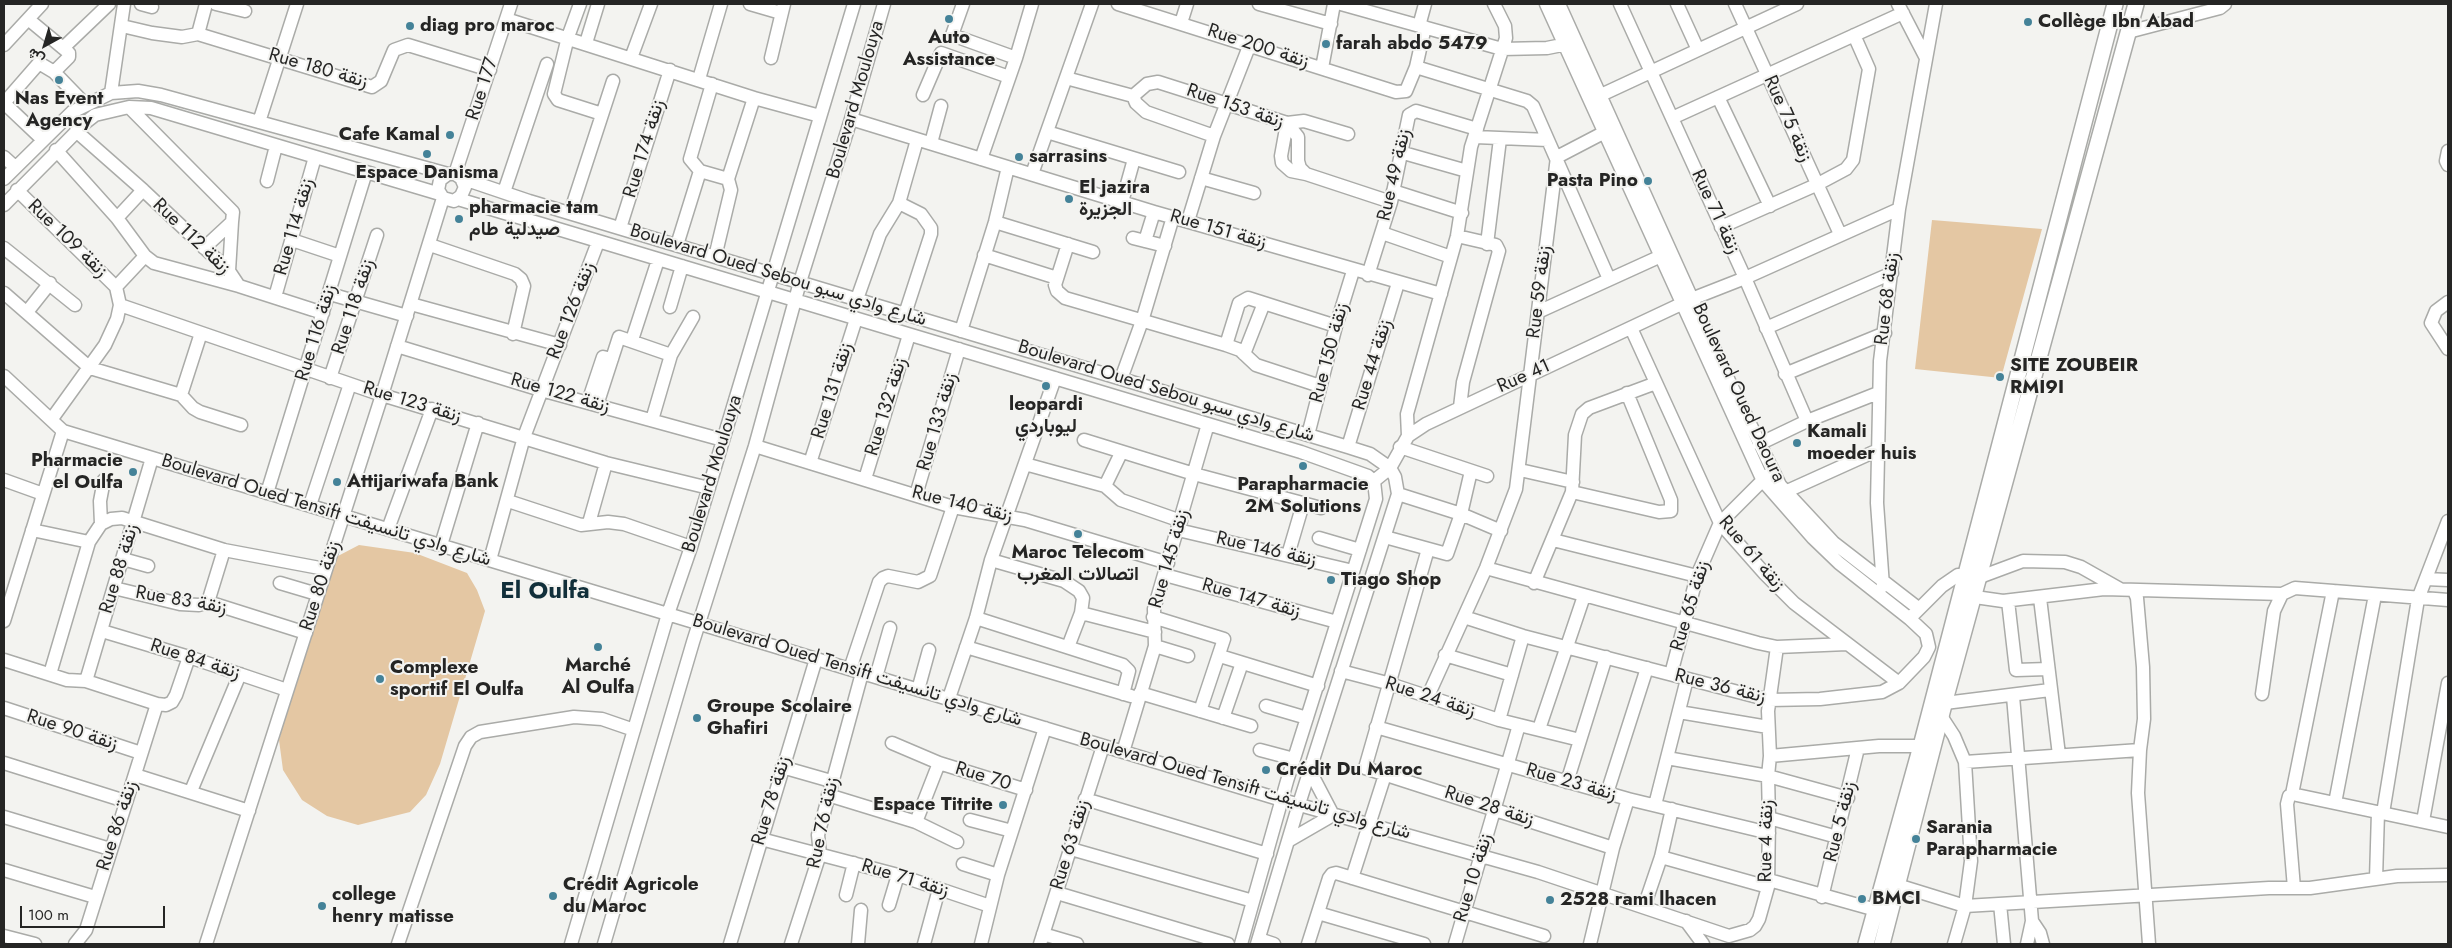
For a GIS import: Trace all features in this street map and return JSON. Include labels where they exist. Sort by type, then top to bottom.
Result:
[{"type":"main road","points":[[1882,944],[1943,710],[1975,597],[1973,576],[2115,4]]},
{"type":"main road","points":[[1866,944],[1921,746],[1973,576],[2136,4]]},
{"type":"street","points":[[4,45],[42,4]]},
{"type":"street","points":[[63,48],[109,4]]},
{"type":"street","points":[[111,93],[124,4]]},
{"type":"street","points":[[198,34],[206,4]]},
{"type":"street","points":[[216,4],[245,11]]},
{"type":"street","points":[[259,122],[297,4]]},
{"type":"street","name":"Rue 177","points":[[454,175],[511,4]]},
{"type":"street","points":[[580,4],[568,37],[554,94],[558,100],[602,114]]},
{"type":"street","points":[[586,43],[598,4]]},
{"type":"street","points":[[631,58],[651,4]]},
{"type":"street","points":[[699,79],[721,4]]},
{"type":"street","points":[[750,4],[782,8],[771,58]]},
{"type":"street","name":"Boulevard Moulouya","points":[[571,944],[668,614],[709,488],[854,4]]},
{"type":"street","name":"Boulevard Moulouya","points":[[604,944],[699,623],[755,446],[800,282],[851,119],[884,4]]},
{"type":"street","points":[[923,96],[941,53],[952,35],[963,4]]},
{"type":"street","points":[[981,159],[1016,58],[1032,4]]},
{"type":"street","points":[[1032,174],[1092,4]]},
{"type":"street","name":"Rue 200 زنقة","points":[[1118,4],[1250,44],[1396,92],[1406,91],[1416,67]]},
{"type":"street","points":[[1181,23],[1187,4]]},
{"type":"street","points":[[1259,4],[1331,24]]},
{"type":"street","points":[[1322,68],[1334,4]]},
{"type":"street","points":[[1340,4],[1502,49],[1547,48],[1571,43]]},
{"type":"street","points":[[1425,4],[1416,67],[1530,103],[1536,111],[1557,157],[1608,279]]},
{"type":"street","points":[[1408,436],[1407,414],[1457,236],[1476,133],[1491,90],[1507,32],[1494,4]]},
{"type":"street","name":"Boulevard Oued Daoura","points":[[1546,4],[1601,95],[1772,471],[1786,492],[1834,544],[1918,608]]},
{"type":"street","name":"Boulevard Oued Daoura","points":[[1559,4],[1603,133],[1626,178],[1681,304],[1763,481],[1813,538],[1839,563],[1910,619]]},
{"type":"street","name":"Rue 71 زنقة","points":[[1620,4],[1745,278],[1807,421]]},
{"type":"street","points":[[1677,4],[1698,50]]},
{"type":"street","name":"Rue 75 زنقة","points":[[1736,4],[1816,185],[1840,234]]},
{"type":"street","points":[[1601,95],[1795,4]]},
{"type":"street","name":"Rue 68 زنقة","points":[[1880,596],[1884,583],[1877,503],[1878,393],[1899,209],[1936,4]]},
{"type":"street","points":[[2128,32],[2220,8],[2225,4]]},
{"type":"street","points":[[1672,118],[1854,35],[1901,8],[1926,58]]},
{"type":"street","points":[[28,19],[69,55],[54,72]]},
{"type":"street","points":[[506,19],[568,37],[754,98],[820,116]]},
{"type":"street","name":"Rue 180 زنقة","points":[[122,26],[182,37],[198,34],[372,88],[381,81],[394,50],[408,45],[490,70]]},
{"type":"street","points":[[952,35],[1016,58]]},
{"type":"street","points":[[1721,227],[1816,185],[1846,169],[1853,160],[1869,69],[1854,35]]},
{"type":"street","points":[[1188,221],[1214,136],[1250,44]]},
{"type":"street","points":[[941,53],[1009,77]]},
{"type":"street","points":[[42,140],[4,103],[36,66],[43,64],[54,72],[85,104]]},
{"type":"street","points":[[504,192],[547,64]]},
{"type":"street","name":"Rue 174 زنقة","points":[[620,228],[670,70]]},
{"type":"street","points":[[1066,78],[1132,96],[1136,103],[1146,112],[1214,136]]},
{"type":"street","points":[[570,213],[613,81]]},
{"type":"street","name":"Rue 153 زنقة","points":[[1132,96],[1147,84],[1158,82],[1287,123],[1298,137],[1298,161],[1300,168],[1306,174],[1462,213]]},
{"type":"street","points":[[712,84],[690,159],[700,171],[728,179]]},
{"type":"street","name":"Boulevard Oued Sebou شارع وادي سبو","points":[[4,179],[72,112],[85,104],[111,93],[138,91],[161,95],[454,175],[570,213],[1348,447],[1370,454],[1390,468]]},
{"type":"street","points":[[1718,97],[1770,206]]},
{"type":"street","points":[[715,257],[731,190],[728,179],[754,98]]},
{"type":"street","points":[[931,143],[941,106]]},
{"type":"street","points":[[4,205],[56,150],[96,115],[129,107],[151,108],[366,172],[441,196],[451,201],[458,199],[464,192],[464,182],[454,175],[440,180],[438,190],[441,196]]},
{"type":"street","points":[[129,107],[233,212],[229,271]]},
{"type":"street","name":"Rue 49 زنقة","points":[[1368,275],[1392,197],[1409,115],[1416,110],[1476,133]]},
{"type":"street","name":"Rue 151 زنقة","points":[[851,119],[1154,212],[1353,271],[1441,294]]},
{"type":"street","points":[[1287,123],[1304,120],[1348,134]]},
{"type":"street","name":"Rue 112 زنقة","points":[[76,131],[143,190],[229,271],[239,286],[323,313]]},
{"type":"street","points":[[1047,132],[1178,172]]},
{"type":"street","points":[[1476,133],[1500,139],[1548,140]]},
{"type":"street","points":[[1557,157],[1603,133]]},
{"type":"street","points":[[1487,244],[1500,139]]},
{"type":"street","points":[[857,299],[880,234],[899,203],[917,140]]},
{"type":"street","points":[[267,181],[276,146]]},
{"type":"street","points":[[56,150],[117,218],[145,256],[158,264],[239,286]]},
{"type":"street","points":[[2448,151],[2446,161],[2448,165]]},
{"type":"street","points":[[1400,152],[1468,171]]},
{"type":"street","points":[[4,157],[15,167]]},
{"type":"street","name":"Rue 114 زنقة","points":[[275,297],[315,157]]},
{"type":"street","name":"Rue 59 زنقة","points":[[1428,696],[1486,568],[1516,489],[1520,470],[1529,376],[1557,157]]},
{"type":"street","points":[[1122,202],[1134,159]]},
{"type":"street","points":[[961,331],[995,222],[1008,167]]},
{"type":"street","points":[[677,245],[700,171]]},
{"type":"street","name":"Rue 116 زنقة","points":[[267,493],[330,294],[366,172]]},
{"type":"street","points":[[1201,178],[1254,193]]},
{"type":"street","name":"Rue 109 زنقة","points":[[18,190],[116,287]]},
{"type":"street","points":[[117,218],[143,190]]},
{"type":"street","name":"Rue 80 زنقة","points":[[206,944],[430,245],[441,196]]},
{"type":"street","name":"Boulevard Oued Sebou شارع وادي سبو","points":[[458,199],[1208,424],[1352,469],[1368,476],[1374,481]]},
{"type":"street","points":[[899,203],[921,214],[931,228],[905,314]]},
{"type":"street","name":"Rue 41","points":[[1374,481],[1390,468],[1408,436],[1426,424],[1694,298],[1745,278],[1899,209]]},
{"type":"street","points":[[1154,212],[1139,239],[1165,246]]},
{"type":"street","points":[[1121,379],[1142,321],[1173,217]]},
{"type":"street","points":[[204,248],[233,220]]},
{"type":"street","points":[[995,222],[1093,252]]},
{"type":"street","points":[[1382,233],[1451,257]]},
{"type":"street","name":"Rue 118 زنقة","points":[[330,378],[377,235]]},
{"type":"street","points":[[1457,236],[1496,245],[1499,250],[1462,382],[1460,407]]},
{"type":"street","points":[[292,240],[340,256]]},
{"type":"street","name":"Rue 126 زنقة","points":[[490,560],[508,502],[524,437],[598,242]]},
{"type":"street","points":[[1068,244],[1055,285],[1057,291],[1065,298],[1226,345],[1244,354],[1256,365],[1320,386]]},
{"type":"street","points":[[430,245],[515,274],[521,280],[524,286],[513,334]]},
{"type":"street","points":[[4,248],[76,305]]},
{"type":"street","points":[[984,255],[1057,278]]},
{"type":"street","points":[[51,420],[90,368],[113,330],[120,306],[116,287],[145,256]]},
{"type":"street","points":[[1538,312],[1661,256]]},
{"type":"street","points":[[632,340],[658,260]]},
{"type":"street","points":[[670,307],[682,266]]},
{"type":"street","name":"Rue 150 زنقة","points":[[1308,435],[1336,326],[1353,271]]},
{"type":"street","points":[[1766,328],[1892,273]]},
{"type":"street","points":[[27,312],[50,283]]},
{"type":"street","name":"Rue 44 زنقة","points":[[1348,447],[1398,283]]},
{"type":"street","points":[[4,293],[90,368],[181,396],[200,412],[241,425]]},
{"type":"street","points":[[330,294],[560,345]]},
{"type":"street","points":[[1226,345],[1239,303],[1248,298],[1336,326]]},
{"type":"street","points":[[2448,302],[2436,311],[2432,323],[2448,349]]},
{"type":"street","points":[[1244,354],[1264,303]]},
{"type":"street","name":"Rue 123 زنقة","points":[[120,306],[382,395],[606,463],[709,488]]},
{"type":"street","points":[[652,420],[671,355],[693,317]]},
{"type":"street","name":"Rue 131 زنقة","points":[[810,463],[856,319]]},
{"type":"street","name":"Rue 61 زنقة","points":[[1631,328],[1720,522],[1765,574],[1794,603],[1899,683]]},
{"type":"street","points":[[181,396],[201,333]]},
{"type":"street","points":[[1785,374],[1885,333]]},
{"type":"street","name":"Rue 132 زنقة","points":[[865,479],[909,335]]},
{"type":"street","points":[[593,403],[612,359],[619,337],[671,355]]},
{"type":"street","name":"Rue 122 زنقة","points":[[397,346],[542,390],[723,440]]},
{"type":"street","name":"Rue 133 زنقة","points":[[916,495],[959,349]]},
{"type":"street","name":"Boulevard Oued Tensift شارع وادي تانسيفت","points":[[4,376],[63,431],[1282,800],[1481,856],[1686,921],[1728,940]]},
{"type":"street","points":[[949,698],[976,618],[992,560],[1055,378]]},
{"type":"street","points":[[1534,583],[1573,487],[1575,435],[1582,414],[1589,408],[1656,382]]},
{"type":"street","points":[[310,506],[350,384]]},
{"type":"street","points":[[1520,470],[1658,512],[1671,511],[1671,500],[1627,393]]},
{"type":"street","points":[[1759,444],[1807,421],[1878,393]]},
{"type":"street","points":[[388,529],[432,409]]},
{"type":"street","points":[[441,545],[478,423]]},
{"type":"street","name":"Rue 145 زنقة","points":[[1123,752],[1155,646],[1153,617],[1208,424]]},
{"type":"street","points":[[4,621],[63,431]]},
{"type":"street","points":[[1084,440],[1194,474],[1322,508]]},
{"type":"street","name":"Rue 140 زنقة","points":[[755,446],[953,507],[1007,516],[1167,569]]},
{"type":"street","points":[[1400,448],[1487,476]]},
{"type":"street","points":[[1786,492],[1878,450]]},
{"type":"street","points":[[1025,464],[1105,486],[1121,453]]},
{"type":"street","name":"Rue 88 زنقة","points":[[86,681],[152,458]]},
{"type":"street","points":[[589,523],[606,463]]},
{"type":"street","points":[[1274,944],[1258,942],[1299,804],[1398,494],[1395,477],[1390,468]]},
{"type":"street","points":[[1385,537],[1447,554],[1461,514],[1471,471]]},
{"type":"street","name":"Rue 65 زنقة","points":[[1671,674],[1697,576],[1720,522],[1772,471]]},
{"type":"street","points":[[4,480],[43,494]]},
{"type":"street","points":[[101,524],[100,500],[104,480]]},
{"type":"street","points":[[1241,944],[1294,760],[1376,499],[1374,481]]},
{"type":"street","name":"Rue 146 زنقة","points":[[1105,486],[1121,500],[1179,525],[1353,571]]},
{"type":"street","points":[[1398,494],[1461,514],[1500,531]]},
{"type":"street","points":[[508,502],[581,525],[608,522],[624,524],[691,547]]},
{"type":"street","points":[[1288,555],[1303,504]]},
{"type":"street","name":"Rue 76 زنقة","points":[[792,944],[820,854],[818,835],[879,582],[888,576],[918,582],[930,576],[953,507]]},
{"type":"street","points":[[50,674],[89,542],[101,524],[117,518],[224,550],[326,569]]},
{"type":"street","points":[[2376,879],[2380,813],[2418,599],[2448,522]]},
{"type":"street","points":[[32,530],[89,542]]},
{"type":"street","points":[[1319,538],[1360,550]]},
{"type":"street","points":[[1553,540],[1697,576]]},
{"type":"street","points":[[1376,727],[1428,549]]},
{"type":"street","points":[[208,602],[224,550]]},
{"type":"street","points":[[123,559],[148,566]]},
{"type":"street","points":[[992,560],[1064,581],[1073,586],[1083,598],[1081,613],[1068,647]]},
{"type":"street","points":[[1910,619],[1918,608],[1949,580],[1973,576],[2024,560],[2065,562],[2082,567],[2120,589]]},
{"type":"street","points":[[1486,568],[1534,583],[1777,647],[1847,644]]},
{"type":"street","name":"Rue 147 زنقة","points":[[1167,569],[1337,622]]},
{"type":"street","points":[[2426,579],[2448,580]]},
{"type":"street","points":[[280,583],[317,594]]},
{"type":"street","name":"Rue 83 زنقة","points":[[114,588],[180,604],[199,605],[208,602],[306,633]]},
{"type":"street","points":[[1975,597],[2008,601],[2085,591],[2120,589],[2134,591],[2282,594],[2295,588],[2448,600]]},
{"type":"street","points":[[2134,591],[2137,598],[2144,667],[2144,719],[2138,793],[2150,944]]},
{"type":"street","points":[[2294,888],[2287,804],[2289,796],[2292,794],[2333,591]]},
{"type":"street","points":[[2262,694],[2274,611],[2282,594]]},
{"type":"street","points":[[2335,803],[2375,595]]},
{"type":"street","points":[[1539,729],[1584,596]]},
{"type":"street","points":[[2040,598],[2058,755]]},
{"type":"street","points":[[2008,601],[2016,670],[2048,669]]},
{"type":"street","points":[[1081,613],[1155,632]]},
{"type":"street","points":[[1153,617],[1224,640],[1200,711]]},
{"type":"street","name":"Rue 36 زنقة","points":[[1464,617],[1523,636],[1769,700],[1820,698],[1882,692],[1899,683],[1924,657],[1929,648],[1926,634],[1910,619]]},
{"type":"street","points":[[976,618],[1128,668],[1130,671],[1123,694]]},
{"type":"street","points":[[876,677],[890,628]]},
{"type":"street","name":"Rue 84 زنقة","points":[[102,631],[189,656],[287,690]]},
{"type":"street","points":[[1500,720],[1523,636]]},
{"type":"street","points":[[1155,646],[1188,656]]},
{"type":"street","points":[[966,647],[1123,694],[1200,711],[1251,726]]},
{"type":"street","name":"Rue 4 زنقة","points":[[1728,940],[1755,926],[1768,884],[1769,700],[1777,647]]},
{"type":"street","points":[[918,690],[929,650]]},
{"type":"street","points":[[1445,655],[1512,676]]},
{"type":"street","points":[[4,660],[68,680],[86,681],[157,704],[172,702],[189,656]]},
{"type":"street","points":[[1220,656],[1318,686]]},
{"type":"street","points":[[1567,782],[1606,657]]},
{"type":"street","name":"Rue 78 زنقة","points":[[730,944],[816,659]]},
{"type":"street","points":[[1223,718],[1242,663]]},
{"type":"street","points":[[1607,793],[1647,668]]},
{"type":"street","name":"Rue 24 زنقة","points":[[1341,671],[1428,696],[1500,720],[1580,740]]},
{"type":"street","points":[[190,791],[240,674]]},
{"type":"street","points":[[1655,805],[1686,679]]},
{"type":"street","points":[[2423,821],[2448,684]]},
{"type":"street","points":[[1954,944],[1966,906],[1971,861],[1965,762],[1943,710],[2050,690]]},
{"type":"street","points":[[2013,696],[2032,921],[2027,944]]},
{"type":"street","name":"Rue 86 زنقة","points":[[75,944],[86,930],[157,704]]},
{"type":"street","points":[[1266,706],[1307,718]]},
{"type":"street","name":"Rue 90 زنقة","points":[[4,708],[141,754]]},
{"type":"street","points":[[1679,712],[1768,727]]},
{"type":"street","points":[[398,944],[465,746],[471,737],[480,732],[574,717],[602,719],[634,730]]},
{"type":"street","name":"Rue 10 زنقة","points":[[1455,944],[1519,725]]},
{"type":"street","name":"Rue 23 زنقة","points":[[1376,727],[1628,799],[1769,833]]},
{"type":"street","name":"Rue 28 زنقة","points":[[1376,727],[1365,768],[1496,808],[1613,848]]},
{"type":"street","points":[[981,944],[998,875],[1045,728]]},
{"type":"street","name":"Rue 70","points":[[892,743],[940,763],[1026,790]]},
{"type":"street","name":"Rue 63 زنقة","points":[[1041,939],[1103,746]]},
{"type":"street","points":[[1770,756],[1858,748],[1921,746]]},
{"type":"street","name":"Rue 5 زنقة","points":[[1822,896],[1848,798],[1858,748]]},
{"type":"street","points":[[1260,750],[1294,760]]},
{"type":"street","points":[[1965,762],[2140,750]]},
{"type":"street","points":[[1666,758],[1768,776],[1848,798]]},
{"type":"street","points":[[4,763],[125,801]]},
{"type":"street","points":[[916,822],[940,763]]},
{"type":"street","points":[[782,767],[831,781]]},
{"type":"street","points":[[1288,841],[1333,815],[1310,771]]},
{"type":"street","points":[[134,774],[249,811]]},
{"type":"street","points":[[1352,878],[1385,775]]},
{"type":"street","points":[[2292,794],[2448,827]]},
{"type":"street","points":[[828,795],[916,822],[957,842]]},
{"type":"street","points":[[1085,799],[1267,854]]},
{"type":"street","points":[[1590,944],[1613,848],[1628,799]]},
{"type":"street","points":[[1644,907],[1661,857],[1672,810]]},
{"type":"street","points":[[4,817],[110,849]]},
{"type":"street","points":[[1769,818],[1837,837]]},
{"type":"street","points":[[970,820],[1012,831]]},
{"type":"street","name":"Rue 71 زنقة","points":[[761,839],[898,875],[990,906]]},
{"type":"street","points":[[1070,849],[1253,901]]},
{"type":"street","points":[[1661,857],[1876,910]]},
{"type":"street","points":[[846,895],[854,863]]},
{"type":"street","points":[[963,864],[998,875]]},
{"type":"street","points":[[4,870],[95,897]]},
{"type":"street","points":[[1308,944],[1332,874],[1352,878],[1544,936]]},
{"type":"street","points":[[889,905],[898,875]]},
{"type":"street","points":[[1897,885],[1966,906],[2145,895],[2310,888],[2376,879],[2448,875]]},
{"type":"street","points":[[924,944],[939,889]]},
{"type":"street","points":[[1057,893],[1228,944]]},
{"type":"street","points":[[2000,904],[2004,944]]},
{"type":"street","points":[[858,944],[861,910]]},
{"type":"street","points":[[1318,913],[1424,944]]},
{"type":"street","points":[[1686,921],[1703,944]]},
{"type":"street","points":[[2032,921],[2040,933],[2043,944]]},
{"type":"street","points":[[4,936],[35,944]]},
{"type":"street","points":[[1041,939],[1077,944]]},
{"type":"shaded area","points":[[1932,220],[2042,229],[2001,378],[1915,369]]},
{"type":"shaded area","name":"Complexe sportif El Oulfa","points":[[359,545],[415,553],[467,573],[477,590],[485,611],[440,764],[426,795],[410,812],[358,825],[327,816],[302,800],[283,770],[279,740],[326,569],[338,556]]},
{"type":"place","name":"Auto Assistance","points":[[949,19]]},
{"type":"place","name":"Collège Ibn Abad","points":[[2028,22]]},
{"type":"place","name":"diag pro maroc","points":[[410,26]]},
{"type":"place","name":"farah abdo 5479","points":[[1326,44]]},
{"type":"place","name":"Nas Event Agency","points":[[59,80]]},
{"type":"place","name":"Cafe Kamal","points":[[450,135]]},
{"type":"place","name":"Espace Danisma","points":[[427,154]]},
{"type":"place","name":"sarrasins","points":[[1019,157]]},
{"type":"place","name":"Pasta Pino","points":[[1648,181]]},
{"type":"place","name":"El jazira الجزيرة","points":[[1069,199]]},
{"type":"place","name":"pharmacie tam صيدلية طام","points":[[459,219]]},
{"type":"place","name":"SITE ZOUBEIR RMI9I","points":[[2000,377]]},
{"type":"place","name":"leopardi ليوباردي","points":[[1046,386]]},
{"type":"place","name":"Kamali moeder huis","points":[[1797,443]]},
{"type":"place","name":"Parapharmacie 2M Solutions","points":[[1303,466]]},
{"type":"place","name":"Pharmacie el Oulfa","points":[[133,472]]},
{"type":"place","name":"Attijariwafa Bank","points":[[337,482]]},
{"type":"place","name":"Maroc Telecom اتصالات المغرب","points":[[1078,534]]},
{"type":"place","name":"Tiago Shop","points":[[1331,580]]},
{"type":"place","name":"Marché Al Oulfa","points":[[598,647]]},
{"type":"place","name":"Complexe sportif El Oulfa","points":[[380,679]]},
{"type":"place","name":"Groupe Scolaire Ghafiri","points":[[697,718]]},
{"type":"place","name":"Crédit Du Maroc","points":[[1266,770]]},
{"type":"place","name":"Espace Titrite","points":[[1003,805]]},
{"type":"place","name":"Sarania Parapharmacie","points":[[1916,839]]},
{"type":"place","name":"Crédit Agricole du Maroc","points":[[553,896]]},
{"type":"place","name":"BMCI","points":[[1862,899]]},
{"type":"place","name":"2528 rami lhacen","points":[[1550,900]]},
{"type":"place","name":"college henry matisse","points":[[322,906]]},
{"type":"district","name":"El Oulfa","points":[[545,592]]}]
